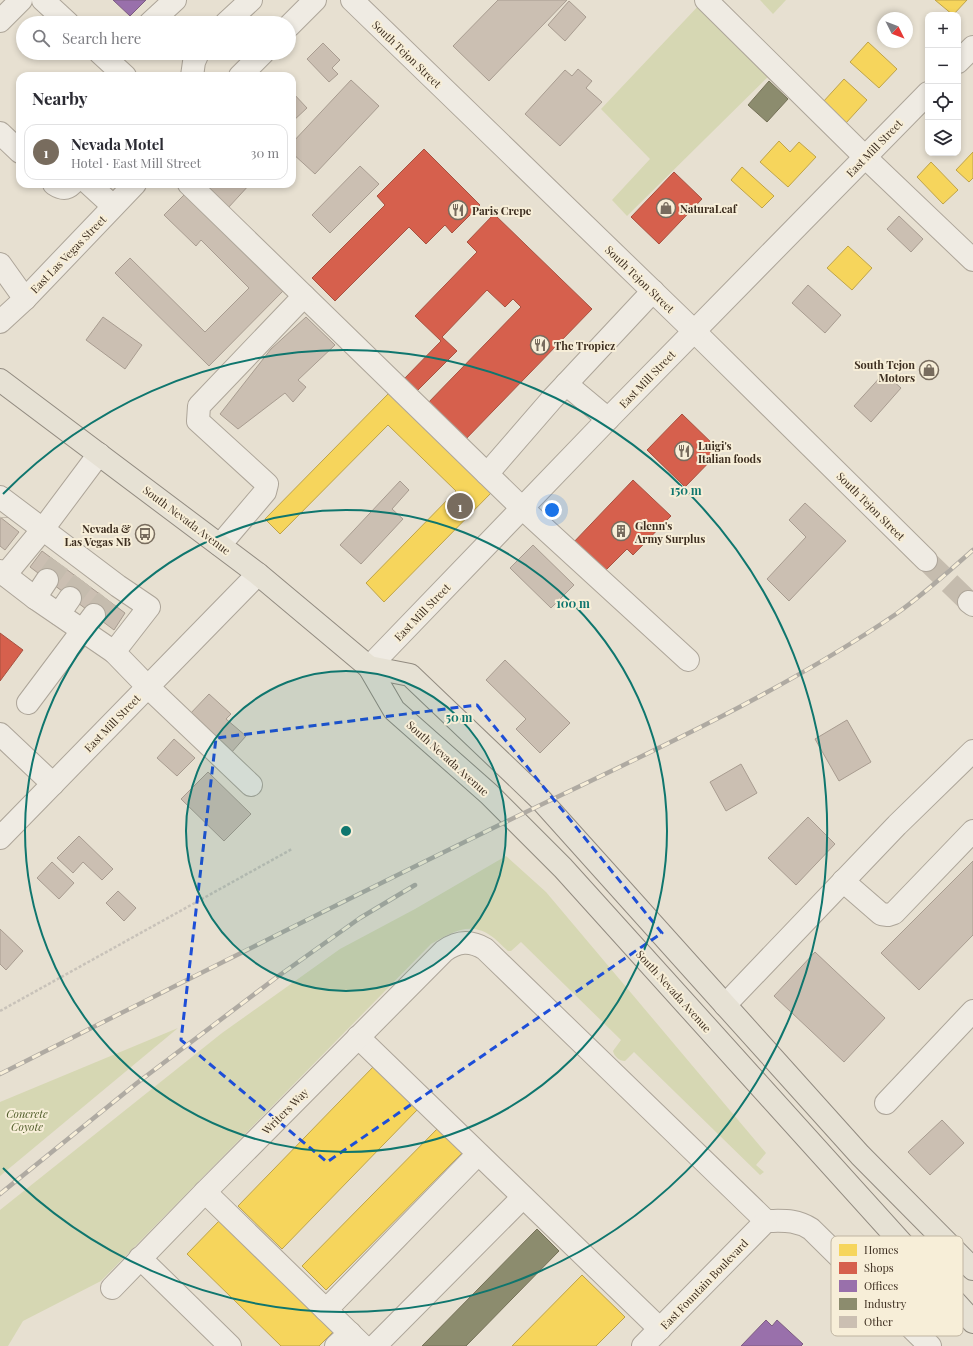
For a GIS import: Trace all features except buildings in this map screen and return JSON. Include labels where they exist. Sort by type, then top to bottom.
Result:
[{"type":"main road","name":"South Nevada Avenue","points":[[0,380],[258,574],[369,667],[394,710],[489,794],[563,868],[895,1236]]},
{"type":"main road","name":"South Nevada Avenue","points":[[369,667],[410,675],[541,800],[860,1154],[941,1236]]},
{"type":"main road","name":"South Nevada Avenue","points":[[963,1259],[973,1269]]},
{"type":"main road","name":"South Nevada Avenue","points":[[963,1311],[973,1322]]},
{"type":"street","points":[[0,21],[21,0]]},
{"type":"street","points":[[43,0],[60,16]]},
{"type":"street","points":[[158,16],[175,0]]},
{"type":"street","points":[[234,16],[251,0]]},
{"type":"street","points":[[296,19],[315,0]]},
{"type":"street","name":"South Tejon Street","points":[[352,0],[653,291],[926,560]]},
{"type":"street","points":[[706,0],[973,260]]},
{"type":"street","points":[[961,59],[973,47]]},
{"type":"street","points":[[107,60],[120,72]]},
{"type":"street","points":[[193,72],[195,60]]},
{"type":"street","points":[[244,72],[256,60]]},
{"type":"street","name":"East Mill Street","points":[[369,667],[608,419],[925,96]]},
{"type":"street","points":[[0,133],[16,148]]},
{"type":"street","points":[[94,188],[113,206]]},
{"type":"street","name":"East Las Vegas Street","points":[[0,322],[25,299],[131,188]]},
{"type":"street","points":[[193,188],[522,508],[688,660]]},
{"type":"street","points":[[0,264],[25,299]]},
{"type":"street","points":[[487,474],[552,399],[653,291]]},
{"type":"street","points":[[220,545],[265,492],[267,484],[198,421],[199,406],[304,296]]},
{"type":"street","points":[[566,384],[608,419]]},
{"type":"street","points":[[2,573],[43,529],[99,454]]},
{"type":"street","points":[[3,507],[43,529],[53,572],[100,607],[149,607],[114,652]]},
{"type":"street","points":[[2,573],[53,572],[100,607],[114,652],[148,687],[251,785]]},
{"type":"street","name":"East Mill Street","points":[[0,838],[258,574]]},
{"type":"street","points":[[28,703],[100,607]]},
{"type":"street","points":[[0,734],[53,784]]},
{"type":"street","points":[[725,1004],[897,824],[973,751]]},
{"type":"street","points":[[844,881],[881,914],[888,915],[894,913],[973,831]]},
{"type":"street","name":"Writers Way","points":[[112,1288],[444,951],[449,948],[471,942],[485,949],[766,1221]]},
{"type":"street","points":[[886,1103],[973,1012]]},
{"type":"street","points":[[358,1037],[660,1329]]},
{"type":"street","points":[[326,1310],[478,1154]]},
{"type":"street","points":[[205,1192],[326,1310],[349,1342]]},
{"type":"street","points":[[387,1342],[523,1197]]},
{"type":"street","points":[[766,1221],[790,1220],[802,1224],[811,1229],[831,1249]]},
{"type":"street","name":"East Fountain Boulevard","points":[[643,1346],[766,1221]]},
{"type":"street","points":[[140,1258],[230,1346]]},
{"type":"street","points":[[920,1336],[930,1346]]},
{"type":"path","points":[[0,1011],[292,849]]},
{"type":"highlighted area","points":[[477,705],[662,933],[327,1162],[181,1040],[216,738]]},
{"type":"green space","points":[[760,0],[786,0],[773,14]]},
{"type":"green space","points":[[702,2],[774,71],[627,216],[612,200],[650,159],[601,109]]},
{"type":"green space","points":[[506,856],[546,892],[766,1153],[756,1165],[764,1172],[760,1175],[634,1052],[625,1061],[617,1058],[613,1051],[621,1040],[521,942],[511,951],[508,951],[486,933],[470,929],[462,930],[447,935],[431,944],[101,1281],[23,1321],[8,1346],[0,1346],[0,1210],[222,1033],[340,949],[415,909]]},
{"type":"green space","name":"Concrete Coyote","points":[[178,1028],[0,1176],[0,1102]]},
{"type":"tunnel","points":[[926,560],[969,602]]},
{"type":"tunnel","points":[[47,580],[59,563]]},
{"type":"tunnel","points":[[70,598],[83,581]]},
{"type":"tunnel","points":[[94,615],[107,599]]},
{"type":"railway","points":[[0,1074],[241,953],[483,833],[694,731],[746,704],[797,676],[896,614],[926,591],[973,550]]},
{"type":"railway","points":[[0,1194],[137,1083],[277,977],[360,918],[415,885]]},
{"type":"place","name":"NaturaLeaf","points":[[666,208]]},
{"type":"place","name":"Paris Crepe","points":[[458,210]]},
{"type":"place","name":"The Tropicz","points":[[540,345]]},
{"type":"place","name":"South Tejon Motors","points":[[929,370]]},
{"type":"place","name":"Luigi's Italian foods","points":[[684,451]]},
{"type":"place","name":"Nevada Motel","points":[[460,506]]},
{"type":"place","name":"Glenn's Army Surplus","points":[[621,531]]},
{"type":"place","name":"Nevada & Las Vegas NB","points":[[145,534]]}]
